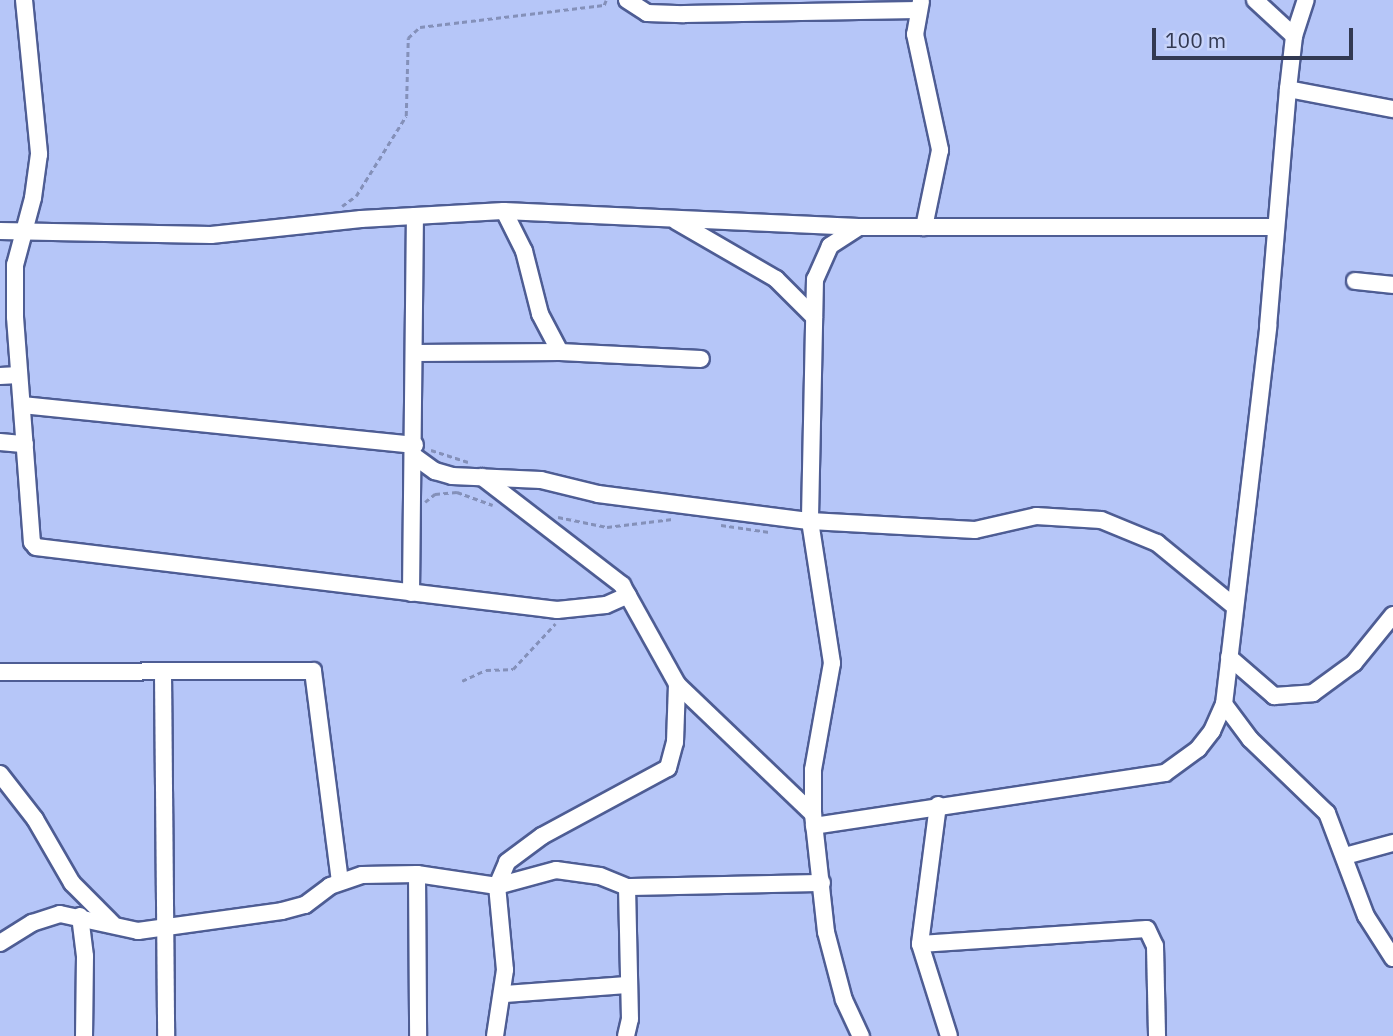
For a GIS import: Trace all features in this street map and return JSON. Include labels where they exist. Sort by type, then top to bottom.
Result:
[{"type":"street","points":[[24,0],[40,128],[33,198],[15,265],[19,375],[36,547],[556,610],[606,605],[628,595]]},
{"type":"street","points":[[627,0],[647,13],[684,15],[920,5],[915,34],[919,67],[940,150],[924,227]]},
{"type":"street","points":[[1255,0],[1294,36]]},
{"type":"street","points":[[813,820],[938,806],[1165,773],[1198,749],[1224,704],[1294,36],[1307,0]]},
{"type":"street","points":[[1288,89],[1393,109]]},
{"type":"street","points":[[0,231],[211,235],[415,216],[504,211],[859,227],[1275,227]]},
{"type":"street","points":[[504,211],[524,251],[540,314],[560,352]]},
{"type":"street","points":[[411,593],[415,216]]},
{"type":"street","points":[[668,217],[776,279],[814,317]]},
{"type":"street","points":[[859,227],[830,246],[815,279],[810,522],[832,663],[813,769],[813,820],[832,957],[844,1000],[861,1036]]},
{"type":"street","points":[[1355,281],[1393,285]]},
{"type":"street","points":[[415,353],[560,352],[701,359]]},
{"type":"street","points":[[0,376],[19,375]]},
{"type":"street","points":[[22,405],[414,451],[435,471],[541,480],[597,494],[810,522],[975,530],[1045,516],[1101,520],[1157,543],[1234,606]]},
{"type":"street","points":[[0,442],[25,444]]},
{"type":"street","points":[[482,477],[530,509],[580,556],[622,585],[677,684],[813,820]]},
{"type":"street","points":[[1229,657],[1274,696],[1313,693],[1354,663],[1393,615]]},
{"type":"street","points":[[0,672],[313,671],[340,881]]},
{"type":"street","points":[[163,673],[166,1036]]},
{"type":"street","points":[[495,1036],[505,994],[497,886],[507,862],[526,845],[667,768],[675,742],[677,684]]},
{"type":"street","points":[[1224,704],[1250,739],[1327,813],[1366,916],[1393,958]]},
{"type":"street","points":[[0,774],[35,819],[72,883],[114,925]]},
{"type":"street","points":[[938,806],[920,944],[949,1036]]},
{"type":"street","points":[[1345,856],[1393,843]]},
{"type":"street","points":[[0,943],[45,916],[80,916],[138,931],[293,908],[340,881],[362,875],[417,874],[497,886],[556,870],[600,876],[627,887],[822,883]]},
{"type":"street","points":[[417,874],[418,1036]]},
{"type":"street","points":[[626,1036],[627,887]]},
{"type":"street","points":[[80,916],[85,956],[84,1036]]},
{"type":"street","points":[[920,944],[1147,929],[1155,946],[1157,1036]]},
{"type":"street","points":[[505,994],[627,985]]},
{"type":"path","points":[[338,209],[356,196],[406,116],[408,38],[420,27],[604,5],[606,0]]},
{"type":"path","points":[[462,681],[486,670],[513,669],[554,630],[556,610]]}]
